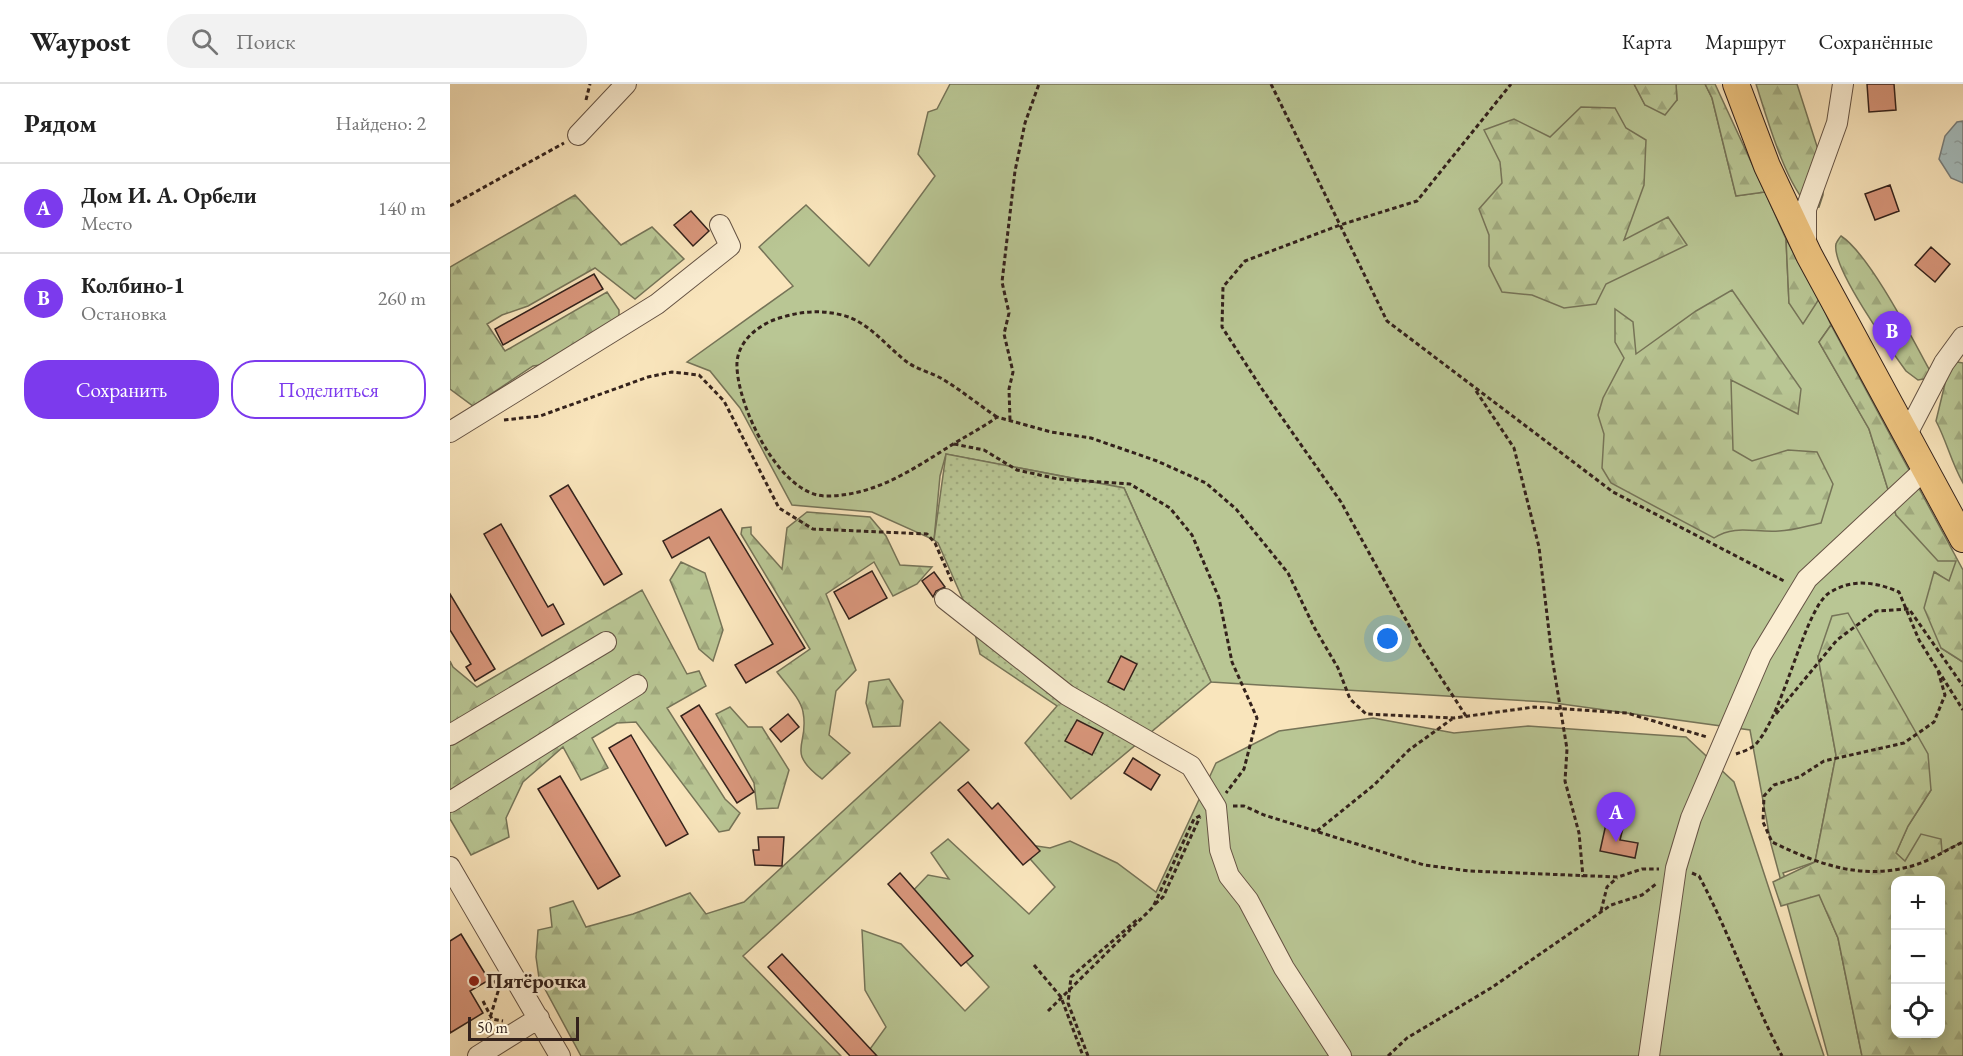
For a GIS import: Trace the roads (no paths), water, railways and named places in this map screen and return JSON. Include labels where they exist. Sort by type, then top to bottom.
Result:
[{"type":"main road","points":[[1736,84],[1767,166],[1809,255],[1963,539]]},
{"type":"street","points":[[578,135],[626,84]]},
{"type":"street","points":[[1809,255],[1804,234],[1806,209],[1837,123],[1843,84]]},
{"type":"street","points":[[450,432],[657,304],[730,246],[720,225]]},
{"type":"street","points":[[1906,434],[1944,363],[1963,337]]},
{"type":"street","points":[[1649,1056],[1676,868],[1691,818],[1761,655],[1800,589],[1924,470]]},
{"type":"street","points":[[949,592],[1067,695],[1191,766],[1210,811],[1229,876],[1248,900],[1284,968],[1341,1056]]},
{"type":"street","points":[[450,735],[606,642]]},
{"type":"street","points":[[450,802],[637,686]]},
{"type":"street","points":[[450,867],[560,1056]]},
{"type":"street","points":[[481,1047],[538,1018]]},
{"type":"water","points":[[1963,121],[1963,183],[1951,178],[1939,159],[1945,136],[1957,122]]},
{"type":"place","name":"Колбино-1","points":[[1892,361]]},
{"type":"place","name":"Дом И. А. Орбели","points":[[1616,842]]},
{"type":"place","name":"Пятёрочка","points":[[474,981]]}]
